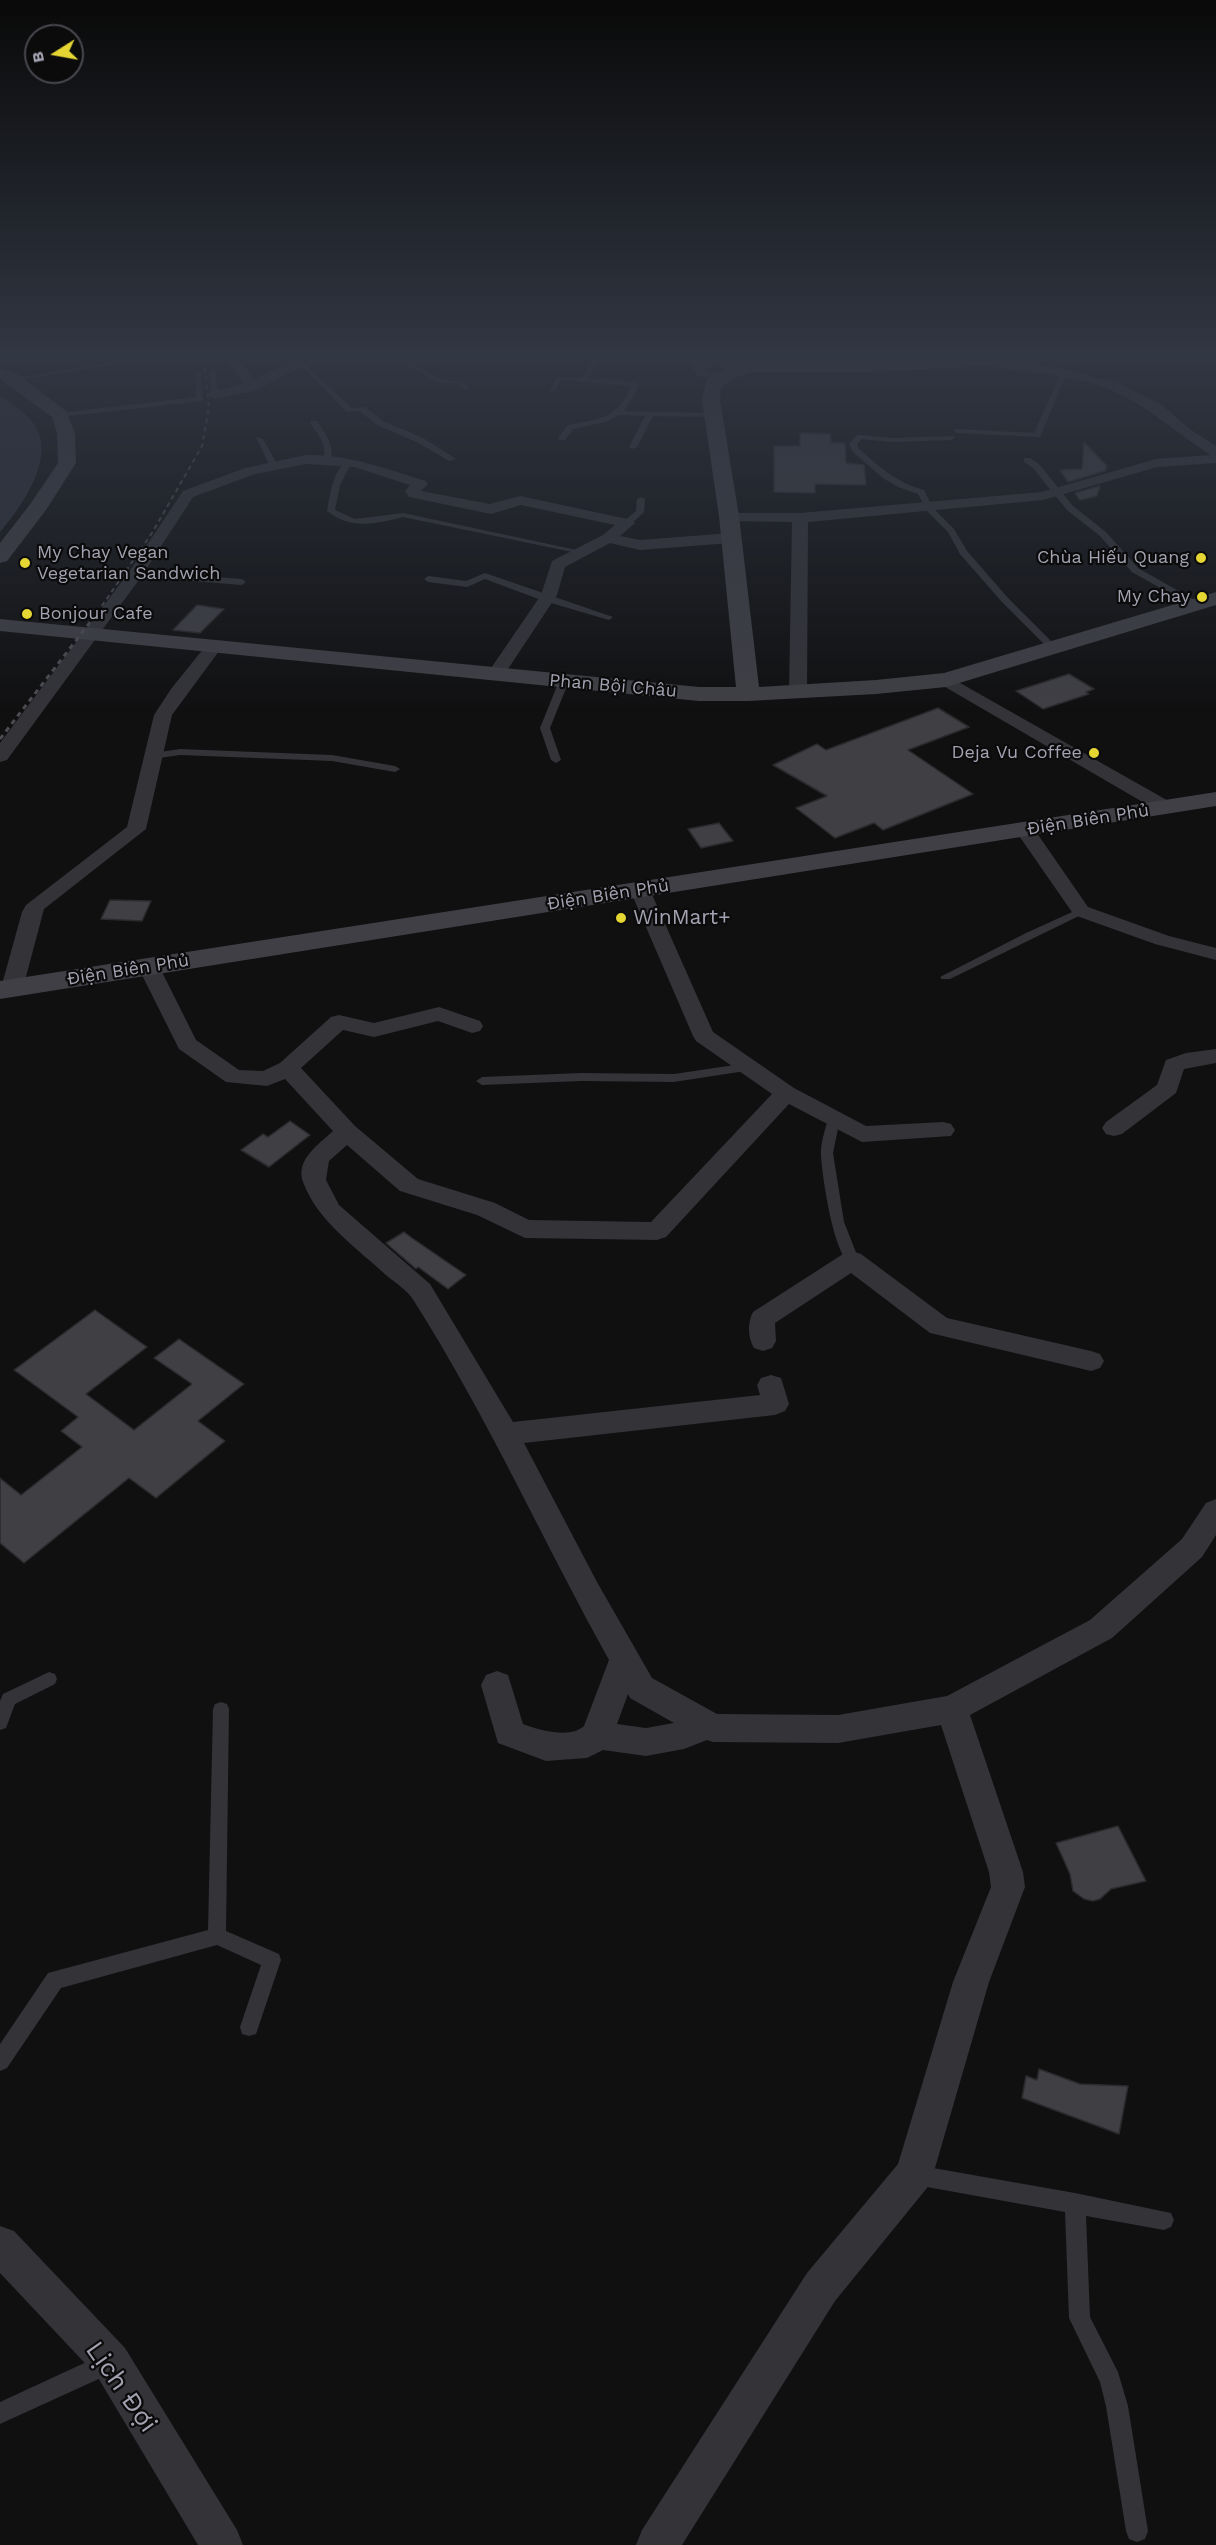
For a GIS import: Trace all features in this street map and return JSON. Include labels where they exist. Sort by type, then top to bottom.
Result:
[{"type":"street","points":[[0,557],[60,475]]},
{"type":"street","points":[[0,756],[135,574],[188,494],[242,475]]},
{"type":"street","points":[[390,475],[421,484],[412,491],[414,494],[491,509],[520,500],[627,523]]},
{"type":"street","points":[[722,475],[748,694]]},
{"type":"street","points":[[729,516],[800,518],[1043,496],[1120,475]]},
{"type":"street","points":[[798,692],[800,518]]},
{"type":"street","points":[[496,674],[547,598],[558,564],[608,538],[627,523]]},
{"type":"street","points":[[608,538],[640,545],[731,538]]},
{"type":"street","name":"Phan Bội Châu","points":[[0,625],[699,694],[748,694],[876,687],[946,680],[1206,601]]},
{"type":"street","points":[[6,989],[36,905],[136,829],[159,731],[167,707],[214,647]]},
{"type":"street","points":[[946,680],[1165,807]]},
{"type":"street","name":"Điện Biên Phủ","points":[[6,989],[1216,799]]},
{"type":"street","points":[[1025,830],[1081,910],[1161,940],[1216,954]]},
{"type":"street","points":[[640,890],[704,1036],[786,1093],[862,1134],[943,1130]]},
{"type":"street","points":[[149,967],[187,1044],[234,1077],[267,1079],[288,1068],[339,1022],[374,1030],[439,1014],[472,1026]]},
{"type":"street","points":[[1114,1128],[1168,1088],[1174,1065],[1186,1060],[1216,1056]]},
{"type":"street","points":[[288,1068],[347,1132],[409,1185],[486,1209],[525,1229],[657,1232],[786,1093]]},
{"type":"street","points":[[347,1132],[317,1158],[314,1180],[330,1210],[421,1291],[506,1434],[586,1591],[641,1688],[713,1728],[838,1730],[952,1709],[1101,1629],[1192,1548],[1216,1511]]},
{"type":"street","points":[[764,1341],[762,1318],[852,1260],[939,1326],[1091,1361]]},
{"type":"street","points":[[506,1434],[775,1404],[771,1385]]},
{"type":"street","points":[[497,1685],[509,1733],[546,1747],[587,1744],[597,1736],[625,1659]]},
{"type":"street","points":[[657,2545],[821,2287],[914,2175],[971,1982],[1008,1887],[1006,1872],[952,1709]]},
{"type":"street","points":[[597,1736],[646,1742],[684,1735],[708,1725]]},
{"type":"street","name":"Lịch Đợi","points":[[0,2245],[111,2362],[222,2545]]},
{"type":"lane","points":[[341,475],[336,485],[331,511],[354,522],[403,515],[582,552]]},
{"type":"lane","points":[[885,475],[902,487],[921,492],[928,505],[951,531],[963,552],[1005,600],[1052,647]]},
{"type":"lane","points":[[1043,475],[1070,508],[1103,534],[1135,570],[1206,601]]},
{"type":"lane","points":[[627,523],[640,512],[641,499]]},
{"type":"lane","points":[[135,574],[242,582]]},
{"type":"lane","points":[[428,579],[467,584],[485,576],[609,617]]},
{"type":"lane","points":[[556,760],[545,734],[545,728],[564,681]]},
{"type":"lane","points":[[153,756],[180,752],[332,758],[394,769]]},
{"type":"lane","points":[[946,977],[1004,949],[1027,934],[1081,910]]},
{"type":"lane","points":[[482,1082],[581,1077],[674,1078],[748,1066]]},
{"type":"lane","points":[[834,1119],[827,1153],[837,1222],[852,1260]]},
{"type":"lane","points":[[0,1723],[9,1699],[49,1679]]},
{"type":"lane","points":[[217,1936],[221,1709]]},
{"type":"lane","points":[[0,2061],[54,1980],[217,1936],[272,1960],[249,2027]]},
{"type":"lane","points":[[914,2175],[1164,2220]]},
{"type":"lane","points":[[1075,2203],[1080,2318],[1110,2380],[1117,2406],[1137,2531]]},
{"type":"lane","points":[[0,2413],[111,2362]]},
{"type":"shaded area","points":[[0,475],[36,475],[25,498],[0,532]]},
{"type":"building","points":[[774,475],[865,475],[866,485],[815,484],[815,493],[774,492]]},
{"type":"building","points":[[1063,475],[1092,475],[1068,482]]},
{"type":"building","points":[[1100,486],[1097,496],[1080,500],[1075,493]]},
{"type":"building","points":[[197,605],[224,609],[200,633],[173,630]]},
{"type":"building","points":[[1069,674],[1094,689],[1086,692],[1089,694],[1043,709],[1016,691]]},
{"type":"building","points":[[938,708],[969,727],[908,750],[973,794],[883,830],[874,823],[835,838],[796,808],[827,796],[773,765],[817,744],[826,750]]},
{"type":"building","points":[[719,823],[733,841],[701,848],[688,829]]},
{"type":"building","points":[[110,900],[151,901],[142,921],[101,919]]},
{"type":"building","points":[[290,1121],[310,1135],[269,1167],[241,1150],[263,1134],[268,1137]]},
{"type":"building","points":[[404,1232],[466,1275],[448,1289],[418,1267],[416,1269],[386,1243]]},
{"type":"building","points":[[95,1310],[147,1347],[86,1394],[134,1430],[192,1384],[154,1358],[179,1339],[244,1384],[198,1421],[225,1441],[156,1498],[129,1478],[24,1563],[0,1543],[0,1478],[21,1495],[82,1447],[61,1431],[78,1417],[14,1370]]},
{"type":"building","points":[[1118,1826],[1146,1881],[1111,1889],[1100,1899],[1093,1901],[1084,1899],[1073,1891],[1070,1874],[1056,1843]]},
{"type":"building","points":[[1039,2069],[1080,2084],[1128,2086],[1119,2134],[1022,2098],[1026,2076],[1037,2080]]},
{"type":"railway","points":[[97,613],[152,533],[185,475]]},
{"type":"railway","points":[[0,739],[98,612]]},
{"type":"place","name":"Chùa Hiếu Quang","points":[[1201,558]]},
{"type":"place","name":"My Chay Vegan Vegetarian Sandwich","points":[[25,563]]},
{"type":"place","name":"My Chay","points":[[1202,597]]},
{"type":"place","name":"Bonjour Cafe","points":[[27,614]]},
{"type":"place","name":"Deja Vu Coffee","points":[[1094,753]]},
{"type":"place","name":"WinMart+","points":[[621,918]]}]
